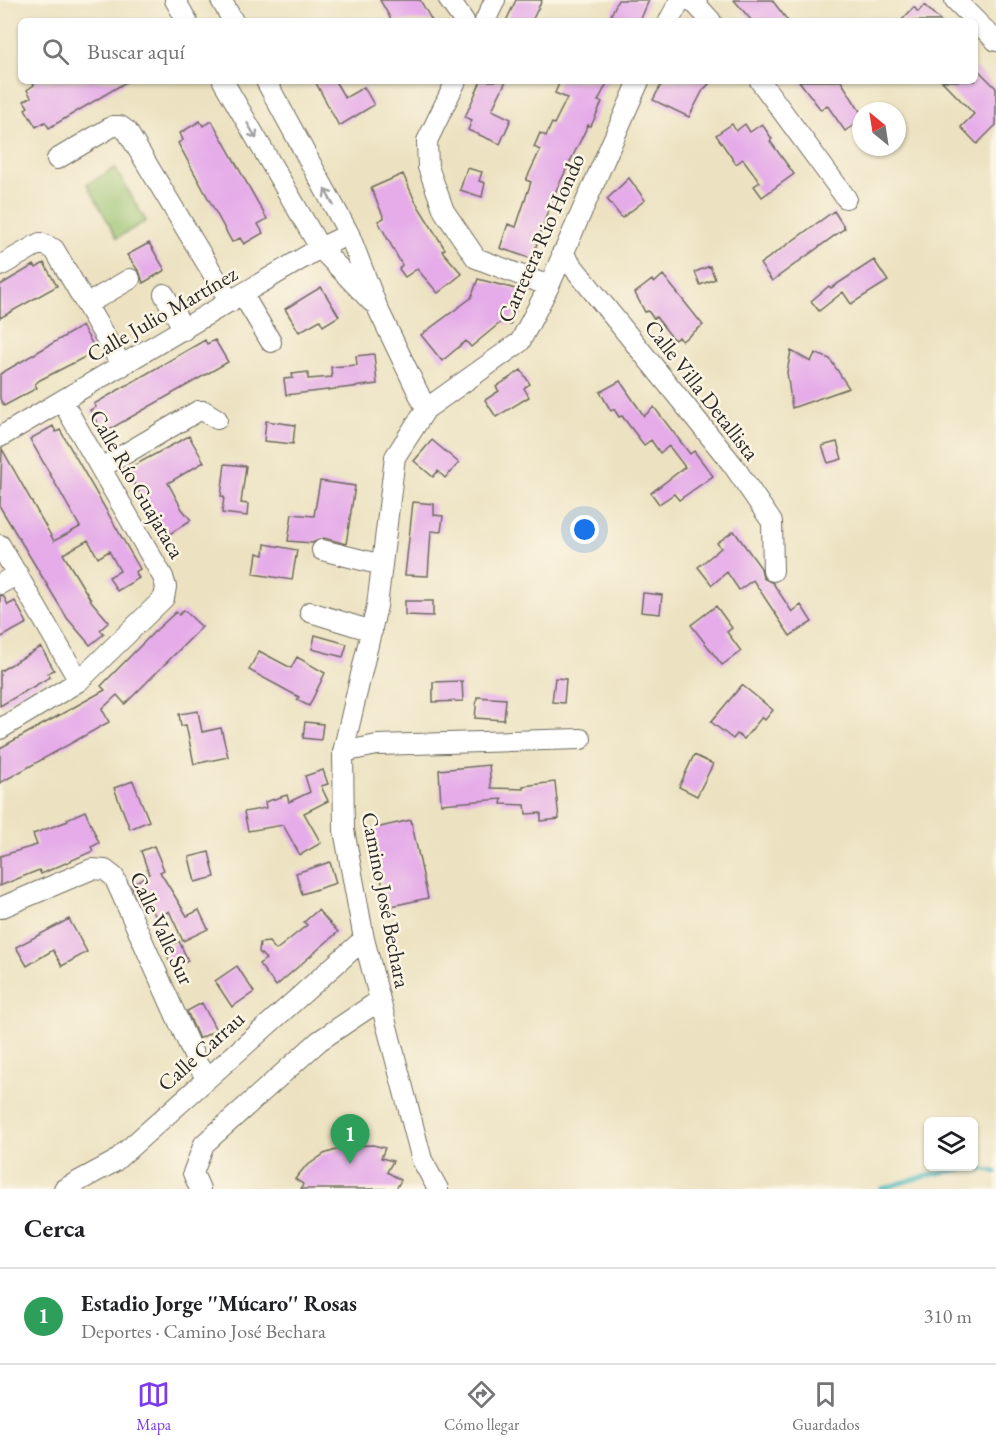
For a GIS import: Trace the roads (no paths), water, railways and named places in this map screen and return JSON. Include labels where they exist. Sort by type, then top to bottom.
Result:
[{"type":"street","points":[[175,0],[185,18]]},
{"type":"street","points":[[221,0],[231,18]]},
{"type":"street","points":[[449,0],[462,18]]},
{"type":"street","points":[[486,18],[495,0]]},
{"type":"street","points":[[671,18],[680,0]]},
{"type":"street","points":[[692,0],[708,18]]},
{"type":"street","points":[[955,0],[973,18]]},
{"type":"street","points":[[978,22],[996,40]]},
{"type":"street","points":[[224,84],[320,248],[378,309]]},
{"type":"street","points":[[268,84],[349,234],[378,309],[426,409]]},
{"type":"street","points":[[455,84],[427,141],[428,167],[444,211],[476,258],[549,286]]},
{"type":"street","name":"Carretera Rio Hondo","points":[[426,409],[520,342],[549,286],[638,84]]},
{"type":"street","points":[[762,84],[846,198]]},
{"type":"street","points":[[57,159],[113,126],[120,126],[127,131],[236,298],[271,342]]},
{"type":"street","name":"Calle Julio Martínez","points":[[0,437],[320,248],[349,234]]},
{"type":"street","points":[[0,266],[40,243],[48,244],[54,249],[122,366]]},
{"type":"street","name":"Calle Villa Detallista","points":[[562,253],[733,465],[771,522],[773,571]]},
{"type":"street","points":[[87,304],[130,279]]},
{"type":"street","points":[[164,294],[184,330]]},
{"type":"street","name":"Calle Río Guajataca","points":[[0,729],[79,681],[164,598],[166,587],[163,577],[62,401]]},
{"type":"street","name":"Camino José Bechara","points":[[426,409],[395,457],[372,631],[343,752],[344,830],[364,939],[422,1160],[438,1189]]},
{"type":"street","points":[[101,468],[198,411],[204,411],[217,419]]},
{"type":"street","points":[[0,545],[79,681]]},
{"type":"street","points":[[322,550],[382,565]]},
{"type":"street","points":[[0,584],[18,574]]},
{"type":"street","points":[[310,612],[372,631]]},
{"type":"street","points":[[343,752],[377,745],[581,739]]},
{"type":"street","name":"Calle Valle Sur","points":[[0,908],[92,869],[105,870],[114,877],[198,1065],[206,1077]]},
{"type":"street","name":"Calle Carrau","points":[[64,1189],[114,1162],[206,1077],[364,939]]},
{"type":"street","points":[[200,1189],[193,1173],[204,1144],[319,1041],[380,1000]]},
{"type":"waterway","points":[[881,1189],[955,1171],[984,1169],[996,1172]]},
{"type":"place","name":"Estadio Jorge ''Múcaro'' Rosas","points":[[350,1164]]}]
